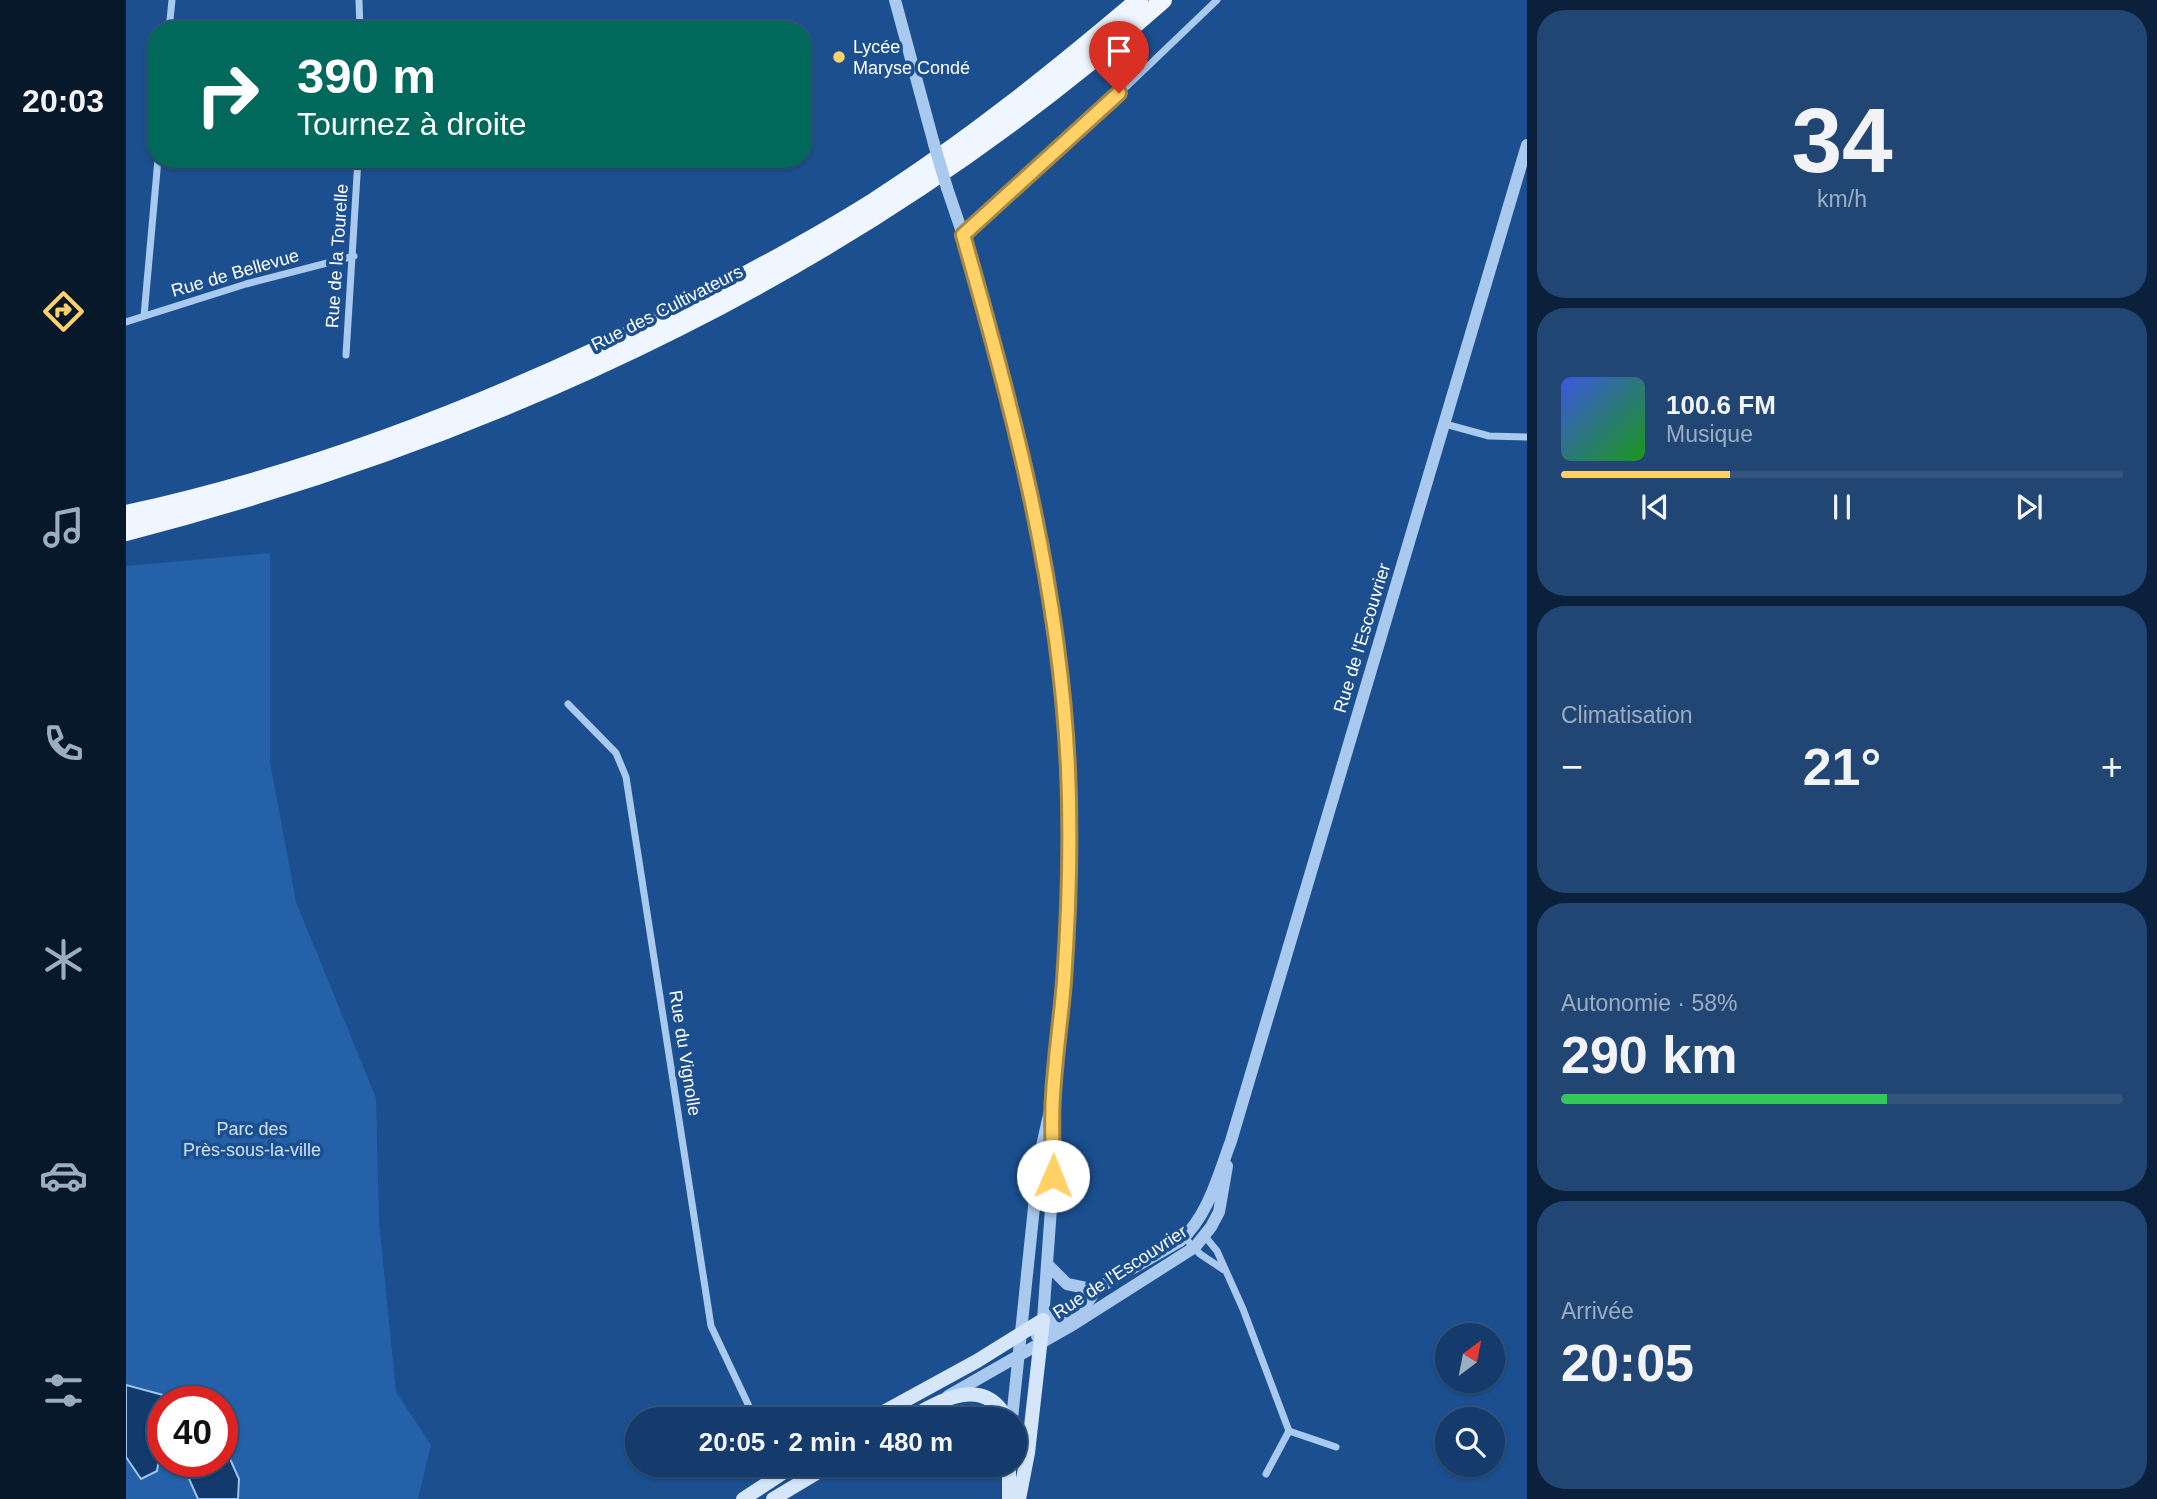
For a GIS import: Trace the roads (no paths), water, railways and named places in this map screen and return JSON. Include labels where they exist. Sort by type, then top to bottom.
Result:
[{"type":"main road","name":"Rue des Cultivateurs","points":[[126,514],[282,473],[356,448],[509,390],[602,349],[764,266],[874,201],[987,123],[1081,50],[1139,0]]},
{"type":"main road","name":"Rue des Cultivateurs","points":[[126,532],[357,464],[420,441],[534,395],[713,310],[796,265],[912,193],[1064,83],[1163,0]]},
{"type":"main road","points":[[892,1407],[1021,1334],[1042,1332],[1028,1453],[1019,1499]]},
{"type":"main road","points":[[928,1407],[940,1400],[970,1394],[978,1395],[999,1407]]},
{"type":"main road","points":[[743,1499],[770,1477]]},
{"type":"main road","points":[[773,1499],[809,1477]]},
{"type":"main road","points":[[1009,1477],[1009,1499]]},
{"type":"street","points":[[170,21],[172,0]]},
{"type":"street","points":[[359,0],[360,21]]},
{"type":"street","points":[[895,0],[934,144],[1008,394],[1049,592],[1062,692],[1068,769],[1068,917],[1053,1097],[1048,1265],[1042,1332],[1020,1354],[940,1400]]},
{"type":"street","points":[[963,235],[1100,112],[1217,0]]},
{"type":"street","name":"Rue de l'Escouvrier","points":[[1042,1332],[1189,1242],[1194,1226],[1206,1206],[1231,1141],[1527,145]]},
{"type":"street","points":[[144,316],[157,168]]},
{"type":"street","name":"Rue de la Tourelle","points":[[346,355],[358,168]]},
{"type":"street","name":"Rue de Bellevue","points":[[126,322],[246,284],[354,256]]},
{"type":"street","points":[[1445,425],[1489,436],[1527,437]]},
{"type":"street","name":"Rue du Vignolle","points":[[568,704],[616,753],[626,777],[711,1326],[749,1407]]},
{"type":"street","points":[[1013,1407],[1038,1158],[1053,1097]]},
{"type":"street","name":"Rue de l'Escouvrier","points":[[1042,1332],[1084,1307],[1097,1290],[1205,1236],[1219,1212],[1231,1141]]},
{"type":"street","points":[[1194,1226],[1217,1251],[1243,1309],[1289,1431],[1266,1474]]},
{"type":"street","points":[[1189,1242],[1224,1270]]},
{"type":"street","points":[[1048,1265],[1067,1284],[1097,1290]]},
{"type":"street","points":[[1289,1431],[1336,1447]]},
{"type":"street","points":[[782,1477],[788,1489]]},
{"type":"place","name":"Lycée Maryse Condé","points":[[839,57]]},
{"type":"park label","name":"Parc des Près-sous-la-ville","points":[[252,1139]]}]
